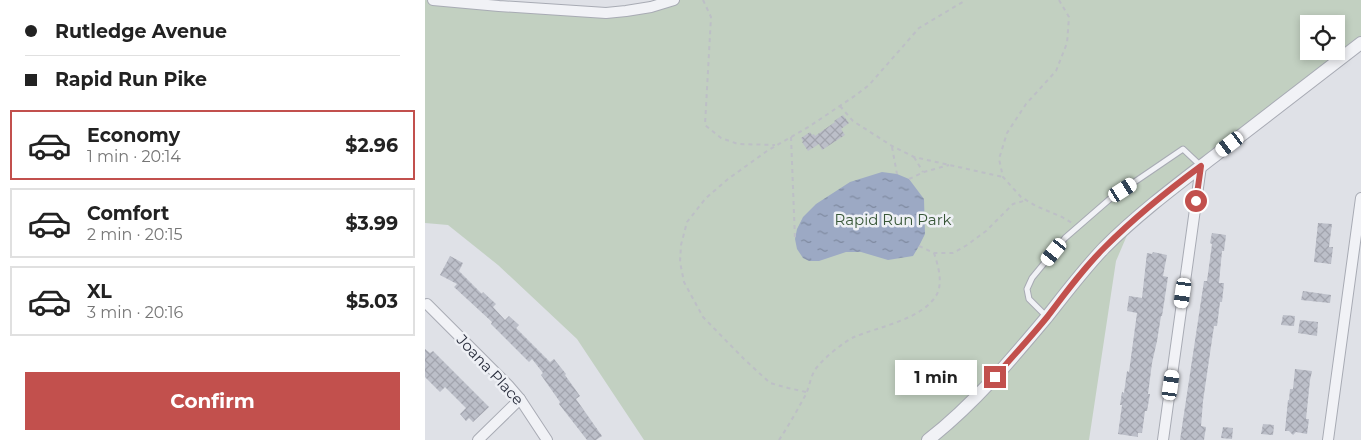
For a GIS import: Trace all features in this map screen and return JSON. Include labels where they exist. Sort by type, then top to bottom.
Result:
[{"type":"street","points":[[433,0],[480,2],[605,13],[651,7],[674,0]]},
{"type":"street","points":[[928,440],[982,392],[1047,317],[1080,274],[1134,219],[1361,43]]},
{"type":"street","points":[[1163,440],[1201,166]]},
{"type":"street","points":[[1328,440],[1361,198]]},
{"type":"street","name":"Joana Place","points":[[427,304],[508,385],[520,399],[547,440]]},
{"type":"street","points":[[478,440],[520,399]]},
{"type":"lane","points":[[1047,317],[1029,299],[1027,289],[1032,278],[1065,238],[1111,198],[1183,149],[1201,166]]},
{"type":"path","points":[[703,0],[711,16],[705,125],[721,138],[739,144],[777,145]]},
{"type":"path","points":[[807,392],[770,382],[744,359],[703,317],[684,282],[681,245],[687,222],[705,198],[728,179],[869,85],[919,28],[966,0]]},
{"type":"path","points":[[1059,0],[1069,17],[1067,43],[1056,71],[1026,104],[1007,133],[999,159],[1003,177],[1021,197],[1079,227]]},
{"type":"path","points":[[840,106],[853,121],[892,146],[914,157],[1003,177]]},
{"type":"path","points":[[791,137],[795,239]]},
{"type":"path","points":[[892,146],[897,174]]},
{"type":"path","points":[[914,157],[924,172]]},
{"type":"path","points":[[909,179],[924,172],[950,165]]},
{"type":"path","points":[[919,246],[934,253],[953,252],[967,246],[985,232],[1013,204],[1027,200]]},
{"type":"path","points":[[779,440],[807,392],[816,367],[852,338],[916,314],[931,302],[938,293],[939,278],[934,253]]},
{"type":"green space","name":"Rapid Run Park","points":[[425,0],[606,13],[674,0],[1361,0],[1361,43],[1345,55],[1345,15],[1300,15],[1300,60],[1339,60],[1134,219],[1116,261],[1089,440],[644,440],[577,339],[498,265],[448,225],[425,223]]},
{"type":"water","points":[[882,172],[897,174],[909,179],[924,199],[925,234],[913,256],[888,260],[861,252],[846,252],[819,261],[809,261],[803,258],[797,249],[795,239],[797,229],[803,217],[816,204],[850,182]]},
{"type":"building","points":[[843,115],[849,123],[841,129],[845,135],[822,150],[819,144],[808,151],[801,138],[810,132],[815,136]]},
{"type":"building","points":[[1318,223],[1332,224],[1329,247],[1333,247],[1331,264],[1314,262]]},
{"type":"building","points":[[1212,233],[1226,235],[1224,251],[1222,251],[1219,283],[1224,283],[1222,302],[1220,302],[1217,326],[1214,326],[1203,401],[1201,426],[1206,427],[1204,440],[1180,440],[1204,281],[1207,281]]},
{"type":"building","points":[[1153,252],[1167,255],[1163,276],[1168,277],[1152,363],[1147,411],[1145,411],[1142,433],[1138,433],[1138,437],[1118,434],[1122,392],[1124,393],[1127,371],[1129,372],[1137,313],[1127,311],[1129,296],[1142,298],[1147,253],[1152,254]]},
{"type":"building","points":[[450,256],[463,263],[459,271],[482,294],[483,292],[496,304],[493,307],[505,320],[509,316],[519,325],[516,328],[550,362],[554,359],[580,396],[576,399],[602,436],[596,440],[587,440],[559,404],[560,402],[541,375],[543,373],[532,359],[529,362],[491,324],[492,322],[454,287],[457,284],[440,275]]},
{"type":"building","points":[[1303,291],[1331,295],[1330,303],[1301,300]]},
{"type":"building","points":[[1283,315],[1295,316],[1294,326],[1281,325]]},
{"type":"building","points":[[1300,320],[1318,322],[1317,336],[1298,333]]},
{"type":"building","points":[[425,349],[430,353],[433,351],[489,407],[473,422],[469,418],[466,421],[460,414],[466,408],[445,387],[440,392],[425,377]]},
{"type":"building","points":[[1295,369],[1312,371],[1306,419],[1309,419],[1307,434],[1296,432],[1293,435],[1289,431],[1285,431],[1288,400],[1290,389],[1293,389]]},
{"type":"building","points":[[1263,424],[1274,425],[1273,435],[1261,434]]},
{"type":"building","points":[[1223,427],[1233,428],[1232,439],[1221,438]]},
{"type":"route","points":[[995,377],[1047,317],[1080,274],[1104,248],[1134,219],[1201,166],[1196,201]]}]
